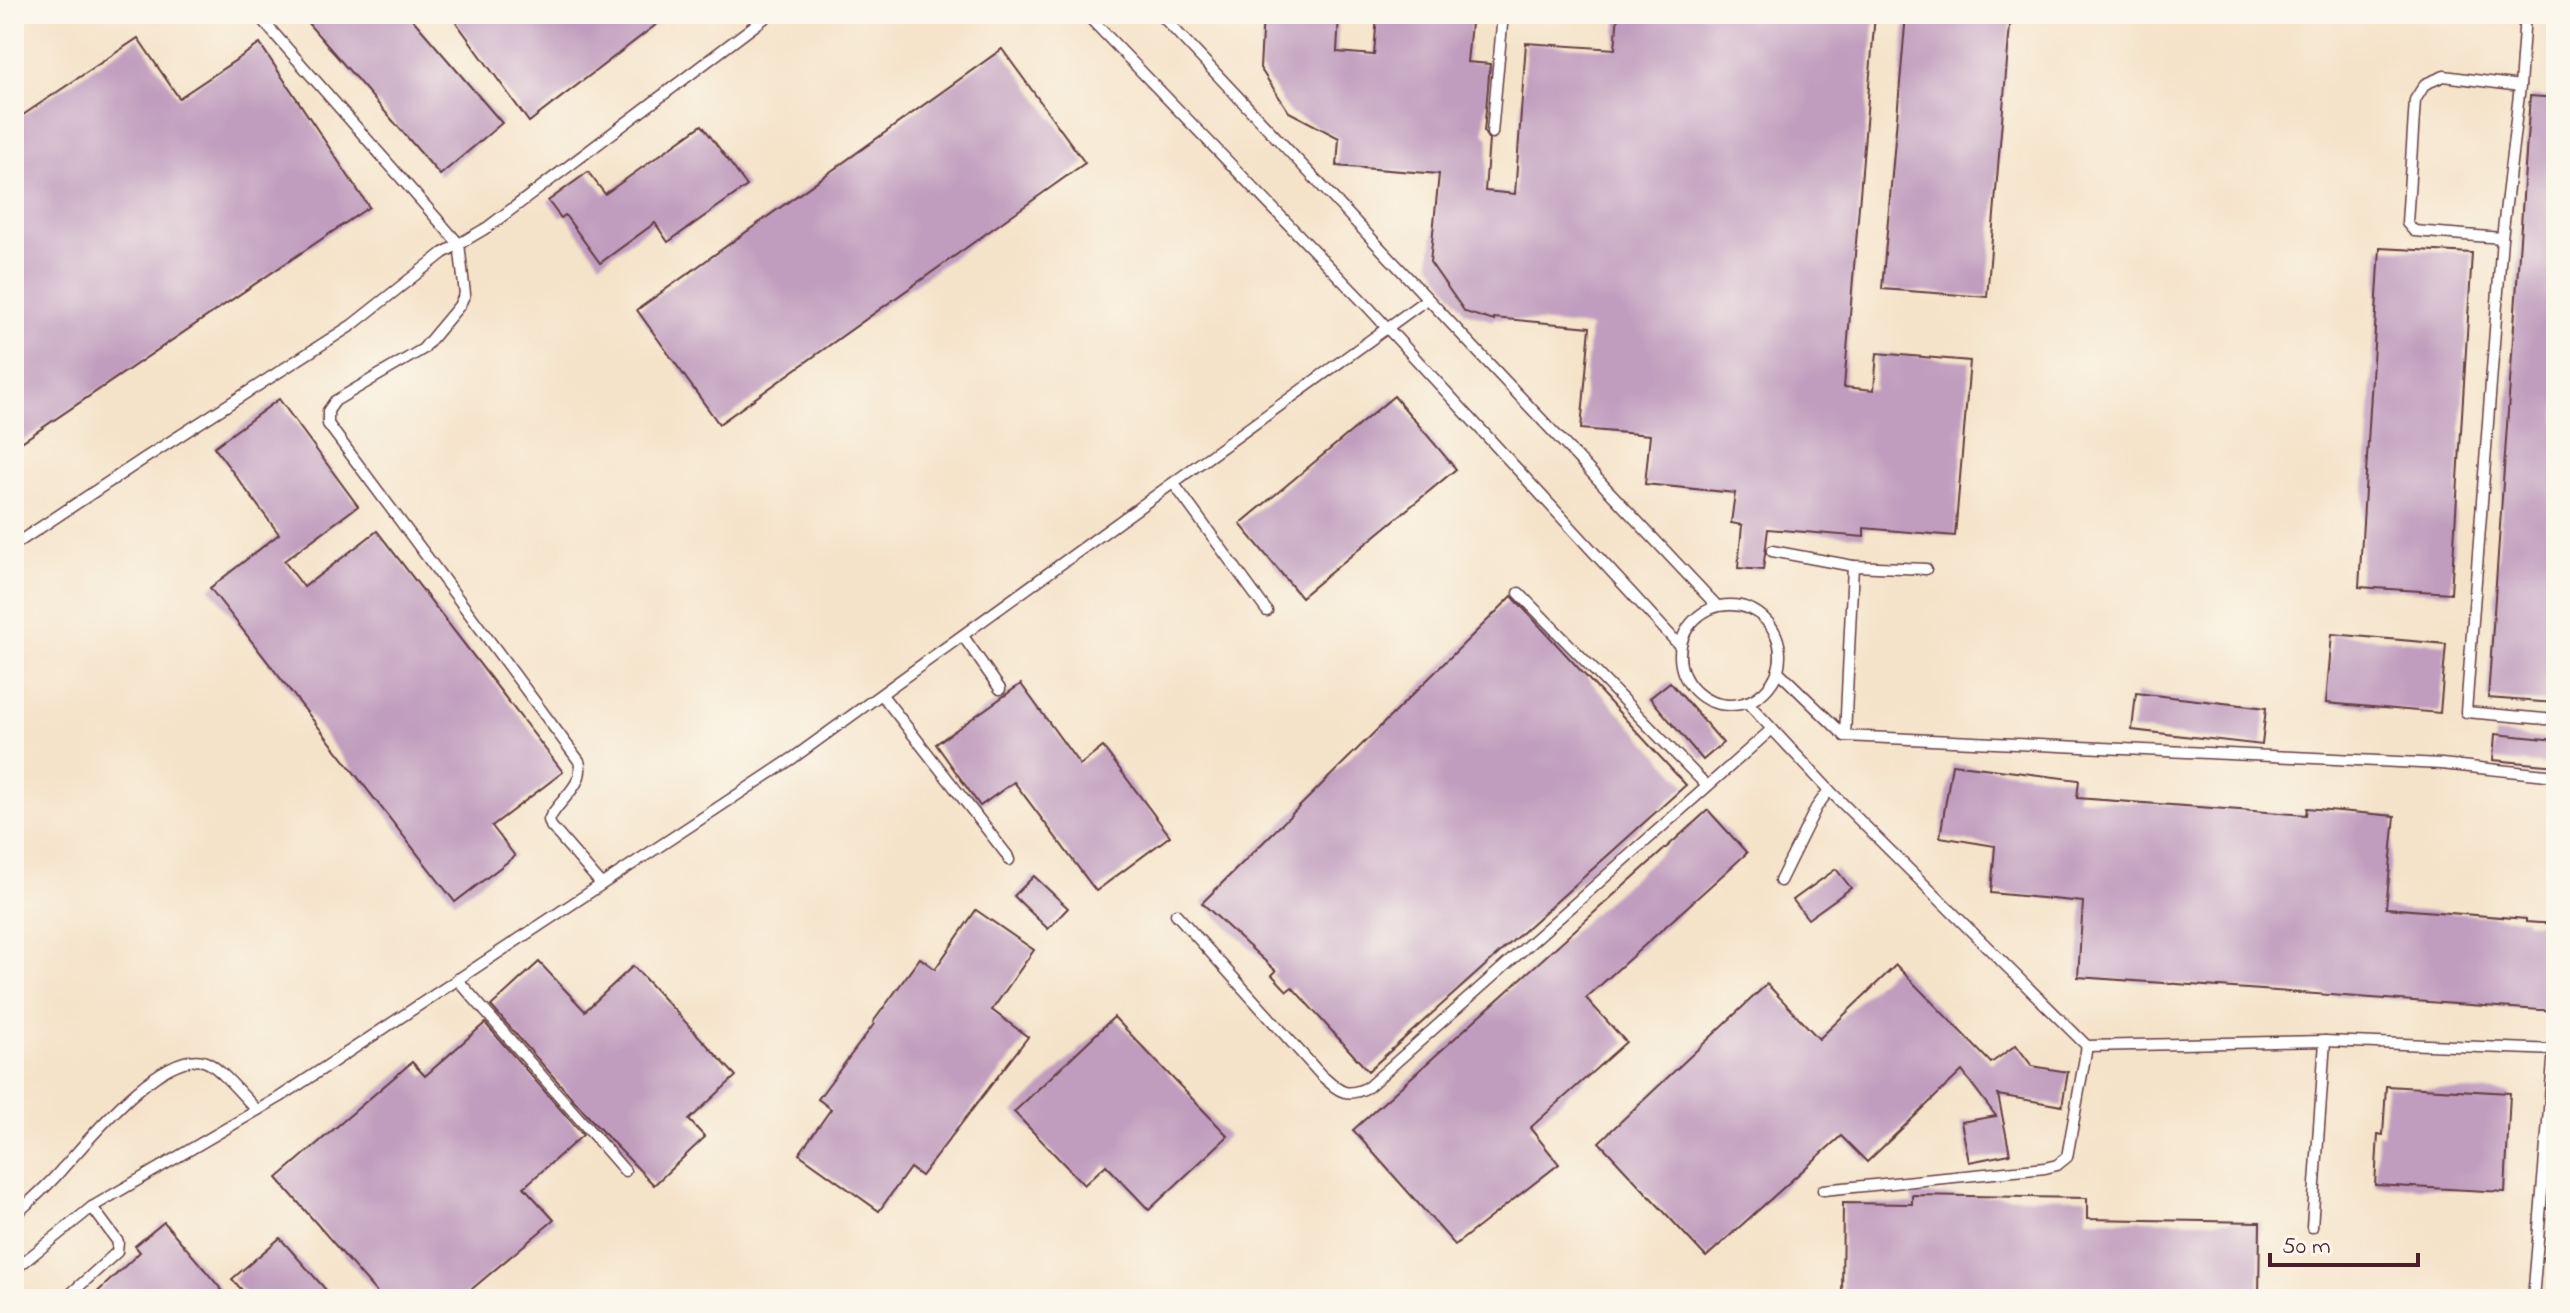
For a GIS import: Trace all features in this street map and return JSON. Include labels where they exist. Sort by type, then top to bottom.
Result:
[{"type":"lane","points":[[257,14],[459,244],[465,294],[459,306],[423,349],[335,401],[330,406],[328,424],[579,761],[581,770],[578,781],[549,820],[601,884]]},
{"type":"lane","points":[[14,545],[352,325],[443,253],[488,227],[770,14]]},
{"type":"lane","points":[[1086,14],[1388,328],[1680,646]]},
{"type":"lane","points":[[1160,14],[1717,606]]},
{"type":"lane","points":[[1492,133],[1503,14]]},
{"type":"lane","points":[[2525,14],[2502,238],[2466,712],[2556,720]]},
{"type":"lane","points":[[2502,238],[2414,231],[2407,223],[2415,100],[2425,84],[2444,76],[2520,86]]},
{"type":"lane","points":[[14,1270],[92,1207],[257,1110],[793,758],[1427,299]]},
{"type":"lane","points":[[1174,484],[1267,611]]},
{"type":"lane","points":[[1772,551],[1853,566],[1926,569]]},
{"type":"lane","points":[[1845,736],[1853,566]]},
{"type":"lane","points":[[1519,593],[1707,786]]},
{"type":"lane","points":[[1739,605],[1759,613],[1773,629],[1780,649],[1778,671],[1761,695],[1747,702],[1721,705],[1697,694],[1682,672],[1680,646],[1687,628],[1700,614],[1717,606],[1739,605]]},
{"type":"lane","points":[[963,636],[1000,689]]},
{"type":"lane","points":[[1778,671],[1845,736],[2441,764],[2556,776]]},
{"type":"lane","points":[[882,695],[1009,860]]},
{"type":"lane","points":[[1747,702],[1829,790],[2087,1046],[2325,1041],[2555,1050],[2533,1299]]},
{"type":"lane","points":[[1176,914],[1321,1075],[1340,1092],[1356,1093],[1368,1087],[1772,729]]},
{"type":"lane","points":[[1780,881],[1816,808],[1829,790]]},
{"type":"lane","points":[[457,979],[625,1171]]},
{"type":"lane","points":[[2312,1227],[2325,1041]]},
{"type":"lane","points":[[1823,1190],[2057,1165],[2067,1157],[2087,1046]]},
{"type":"lane","points":[[14,1216],[61,1171],[113,1113],[162,1072],[179,1063],[196,1060],[214,1066],[257,1110]]},
{"type":"lane","points":[[65,1299],[117,1252],[118,1242],[92,1207]]},
{"type":"building","points":[[300,14],[408,14],[502,123],[440,175]]},
{"type":"building","points":[[450,14],[670,14],[529,122]]},
{"type":"building","points":[[1263,14],[1339,14],[1337,52],[1374,55],[1377,14],[1472,14],[1467,62],[1490,64],[1484,132],[1489,140],[1485,191],[1515,194],[1526,43],[1615,49],[1618,14],[1875,14],[1844,387],[1874,390],[1877,353],[1970,361],[1955,536],[1864,528],[1864,537],[1768,529],[1763,570],[1738,568],[1742,525],[1731,523],[1735,493],[1645,484],[1650,435],[1581,429],[1590,327],[1494,318],[1494,321],[1465,312],[1430,262],[1439,174],[1337,166],[1339,138],[1289,112],[1260,68]]},
{"type":"building","points":[[1906,14],[2011,14],[1987,297],[1882,289]]},
{"type":"building","points":[[138,38],[179,98],[260,44],[369,207],[14,447],[14,121]]},
{"type":"building","points":[[1002,49],[1085,163],[719,424],[637,310]]},
{"type":"building","points":[[2530,96],[2556,98],[2556,703],[2488,698]]},
{"type":"building","points":[[702,125],[747,186],[668,242],[655,223],[600,263],[565,215],[561,218],[548,201],[588,172],[605,194]]},
{"type":"building","points":[[2380,248],[2472,253],[2451,593],[2359,587]]},
{"type":"building","points":[[1394,396],[1456,469],[1301,597],[1240,524]]},
{"type":"building","points":[[279,399],[358,506],[284,561],[304,587],[377,531],[563,772],[492,826],[515,856],[455,902],[210,588],[279,534],[214,447]]},
{"type":"building","points":[[1512,596],[1686,785],[1368,1071],[1292,987],[1287,991],[1272,975],[1276,971],[1202,903]]},
{"type":"building","points":[[2332,634],[2446,644],[2440,713],[2326,703]]},
{"type":"building","points":[[1670,682],[1723,743],[1703,760],[1650,698]]},
{"type":"building","points":[[1021,684],[1080,765],[1103,747],[1170,836],[1096,891],[1014,782],[980,806],[936,744]]},
{"type":"building","points":[[2136,693],[2266,708],[2262,745],[2132,730]]},
{"type":"building","points":[[2495,734],[2556,740],[2556,766],[2493,760]]},
{"type":"building","points":[[1952,764],[2079,780],[2077,798],[2306,815],[2307,808],[2395,816],[2386,908],[2556,924],[2556,1011],[2078,977],[2083,902],[1991,893],[1995,846],[1940,837]]},
{"type":"building","points":[[1708,810],[1747,853],[1586,998],[1626,1042],[1530,1128],[1559,1164],[1455,1245],[1353,1130]]},
{"type":"building","points":[[1836,869],[1851,888],[1808,919],[1793,900]]},
{"type":"building","points":[[1034,876],[1068,908],[1048,929],[1014,896]]},
{"type":"building","points":[[976,910],[1034,950],[992,1010],[1028,1037],[921,1176],[910,1168],[879,1211],[799,1154],[831,1109],[818,1099],[873,1022],[920,958],[935,969]]},
{"type":"building","points":[[539,962],[585,1011],[633,966],[736,1076],[689,1120],[705,1137],[654,1185],[595,1124],[491,1006]]},
{"type":"building","points":[[1896,965],[1991,1063],[2016,1045],[2032,1066],[2068,1072],[2062,1106],[1998,1095],[2010,1154],[1969,1162],[1961,1122],[1996,1116],[1962,1071],[1867,1162],[1841,1136],[1706,1257],[1599,1142],[1767,984],[1819,1039]]},
{"type":"building","points":[[1114,1017],[1228,1136],[1149,1210],[1106,1165],[1084,1185],[1014,1112]]},
{"type":"building","points":[[485,1023],[583,1135],[524,1187],[554,1220],[460,1299],[382,1299],[277,1178],[412,1062],[425,1076]]},
{"type":"building","points":[[2386,1086],[2510,1093],[2505,1192],[2375,1185],[2378,1134],[2383,1135]]},
{"type":"building","points":[[1912,1195],[2087,1198],[2087,1219],[2260,1222],[2259,1299],[1842,1299],[1843,1203],[1912,1204]]},
{"type":"building","points":[[164,1222],[222,1290],[211,1299],[90,1299],[140,1252],[135,1246]]},
{"type":"building","points":[[280,1238],[334,1299],[250,1299],[232,1279]]}]
